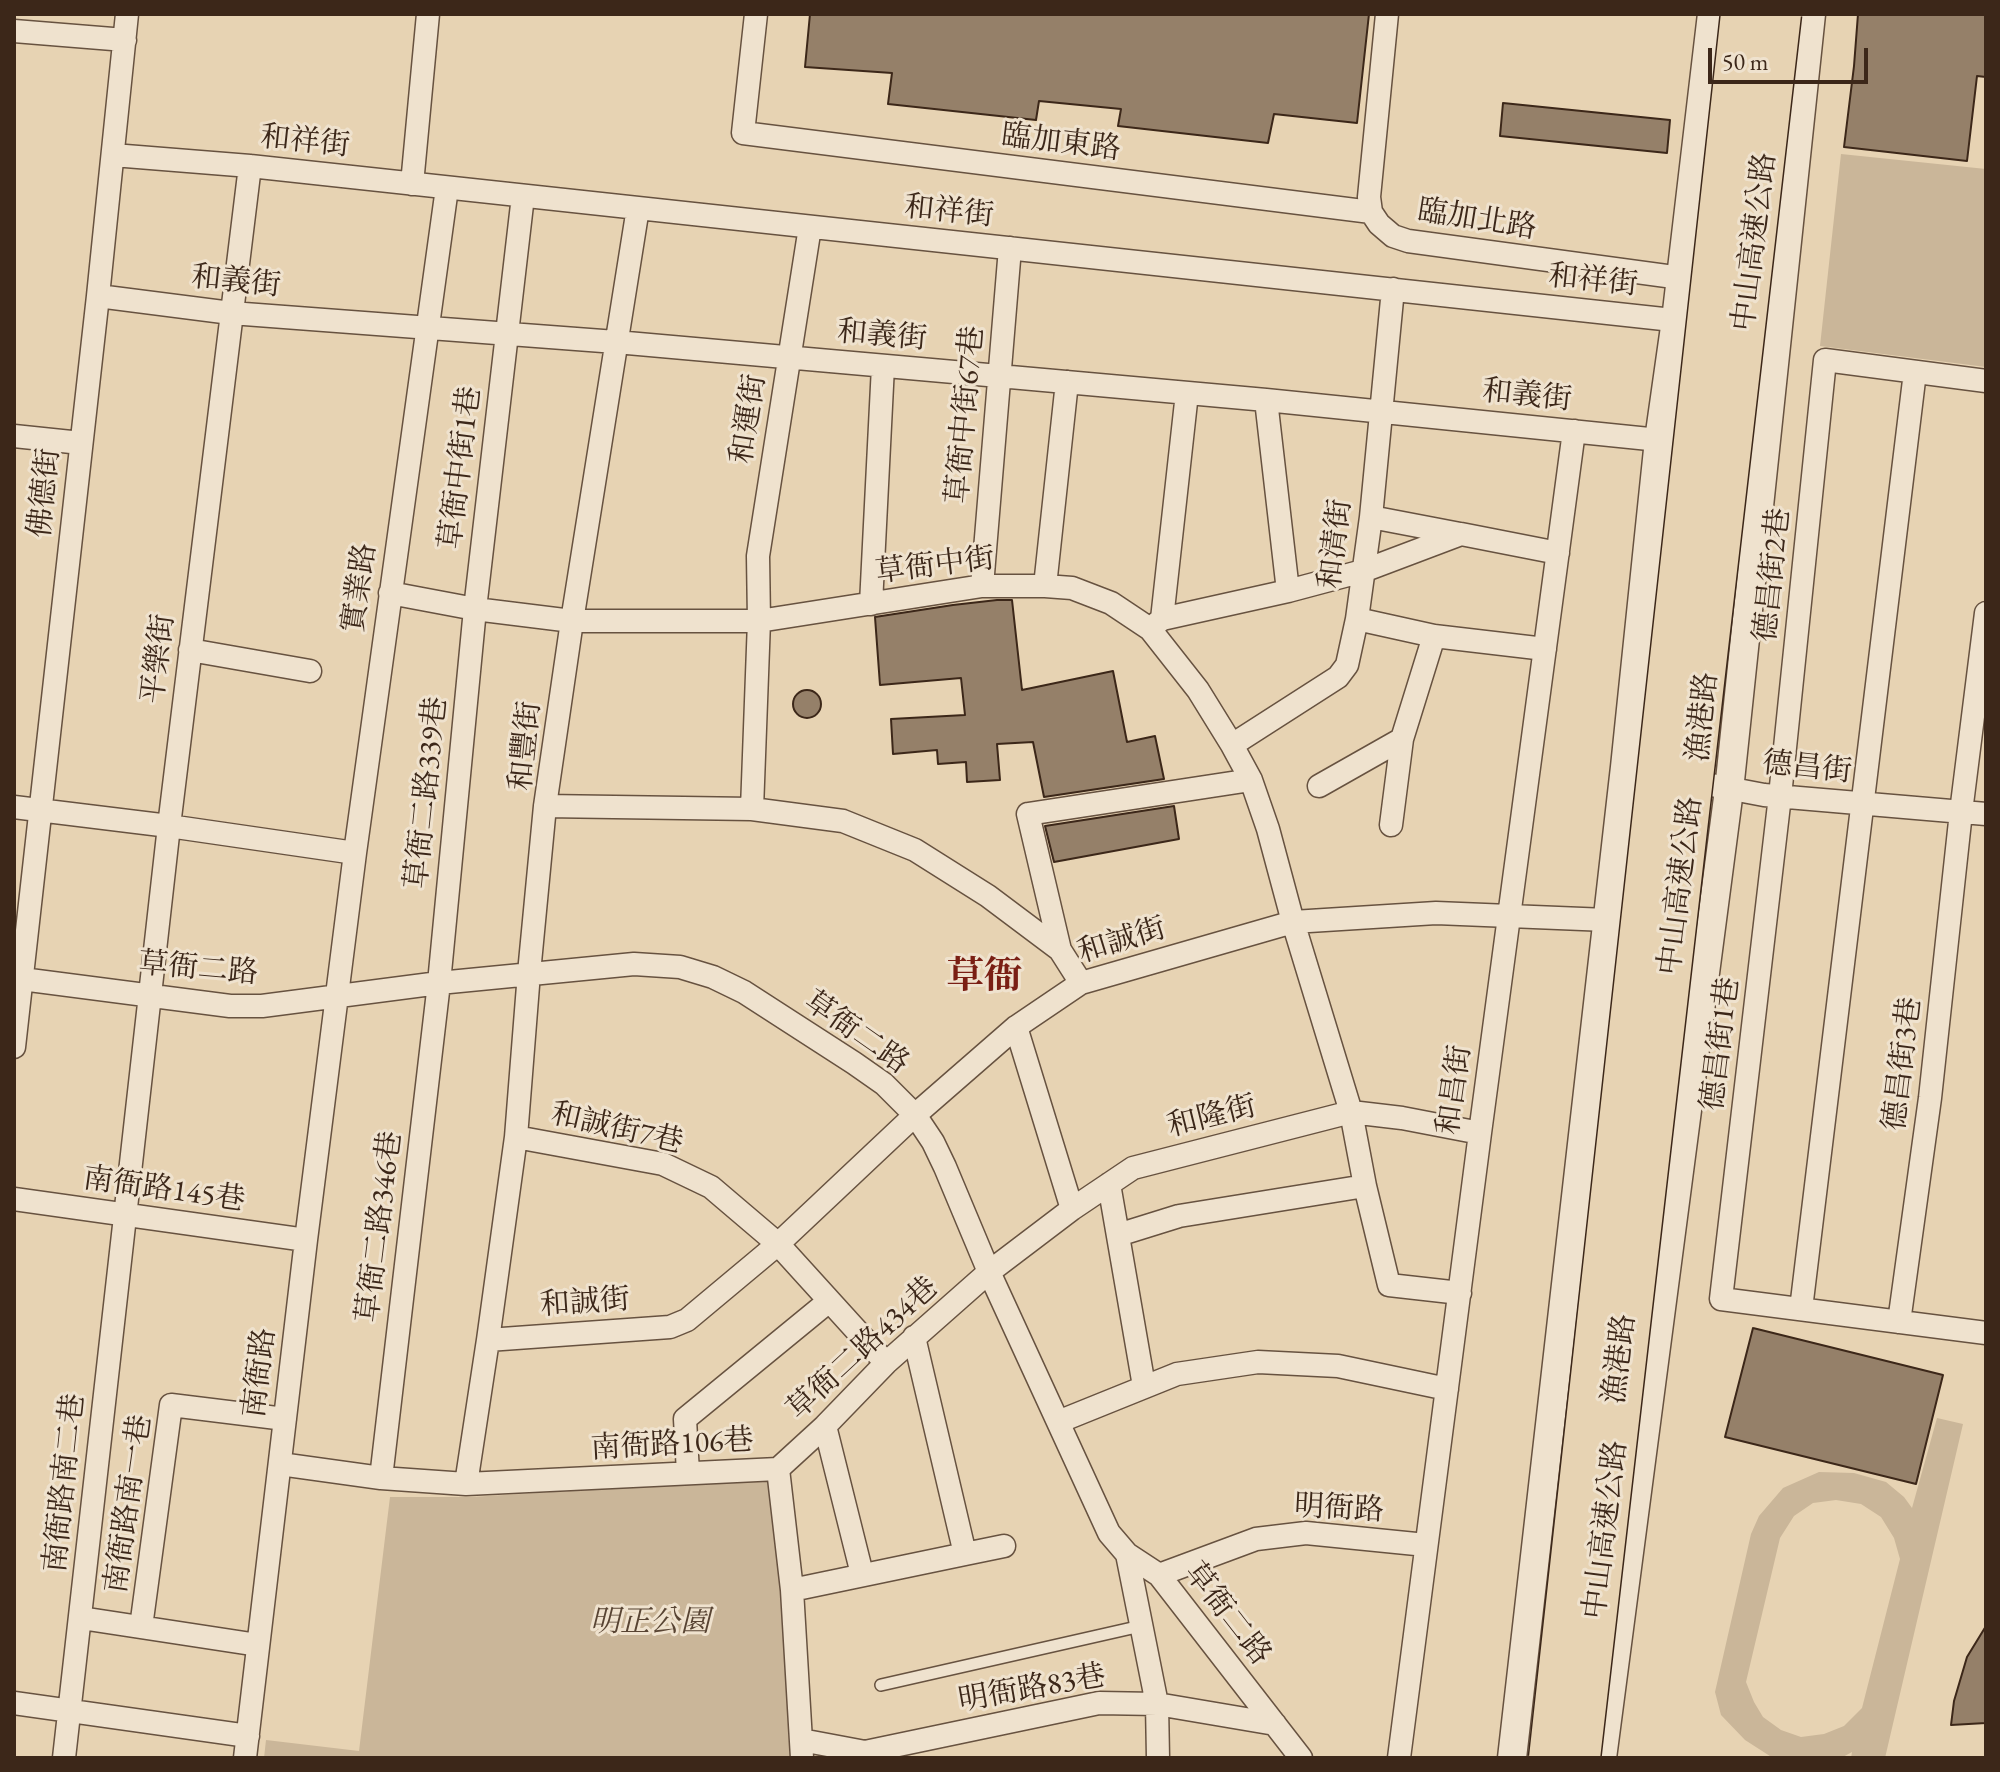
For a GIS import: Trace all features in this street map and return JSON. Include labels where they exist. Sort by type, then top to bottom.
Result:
[{"type":"highway","name":"中山高速公路","points":[[1549,1758],[1741,14]]},
{"type":"highway","name":"中山高速公路","points":[[1580,1758],[1781,14]]},
{"type":"street","name":"佛德街","points":[[14,1047],[18,979],[41,810],[127,14]]},
{"type":"street","points":[[412,184],[428,14]]},
{"type":"street","name":"臨加東路","points":[[756,14],[743,133],[1371,212]]},
{"type":"street","points":[[1371,212],[1369,197],[1387,14]]},
{"type":"street","name":"漁港路","points":[[1512,1758],[1625,767],[1659,440],[1712,14]]},
{"type":"street","name":"漁港路","points":[[1602,1758],[1729,790],[1811,14]]},
{"type":"street","points":[[14,31],[125,40]]},
{"type":"street","name":"和祥街","points":[[113,155],[250,166],[1676,320],[1778,334]]},
{"type":"street","name":"平樂街","points":[[149,996],[250,166]]},
{"type":"street","name":"實業路","points":[[337,996],[447,188]]},
{"type":"street","name":"草衙中街1巷","points":[[475,609],[523,196]]},
{"type":"street","name":"和豐街","points":[[638,208],[545,806],[752,809],[843,821],[915,850],[988,896],[1060,950],[1081,983]]},
{"type":"street","name":"臨加北路","points":[[1371,212],[1393,236],[1408,241],[1782,290]]},
{"type":"street","name":"和運街","points":[[752,809],[759,621],[758,556],[810,227]]},
{"type":"street","name":"草衙中街67巷","points":[[982,586],[1010,248]]},
{"type":"street","name":"和清街","points":[[1232,745],[1338,677],[1347,665],[1357,619],[1371,517],[1393,289]]},
{"type":"street","name":"和義街","points":[[98,296],[231,313],[507,333],[1067,382],[1659,440]]},
{"type":"street","name":"德昌街2巷","points":[[1780,796],[1825,360],[1915,372]]},
{"type":"street","points":[[871,604],[883,366]]},
{"type":"street","points":[[1986,381],[1915,372],[1801,1309],[1986,1333]]},
{"type":"street","points":[[1045,586],[1067,382]]},
{"type":"street","points":[[1187,393],[1156,624],[1363,571],[1461,534]]},
{"type":"street","points":[[1266,400],[1288,591]]},
{"type":"street","name":"和昌街","points":[[1399,1758],[1574,431]]},
{"type":"street","points":[[14,436],[81,443]]},
{"type":"street","points":[[1371,517],[1558,553]]},
{"type":"street","name":"草衙中街","points":[[390,593],[475,609],[572,621],[759,621],[982,586],[1045,586],[1072,588],[1156,624],[1251,780],[1351,1112],[1389,1285],[1460,1293]]},
{"type":"street","name":"草衙二路339巷","points":[[439,983],[475,609]]},
{"type":"street","name":"德昌街3巷","points":[[1899,1322],[1930,1098],[1986,613]]},
{"type":"street","points":[[1357,619],[1434,636],[1545,649]]},
{"type":"street","points":[[1391,825],[1402,739],[1434,636]]},
{"type":"street","points":[[190,650],[310,671]]},
{"type":"street","points":[[1319,786],[1402,739]]},
{"type":"street","name":"德昌街","points":[[1625,767],[1729,790],[1986,814]]},
{"type":"street","points":[[1060,950],[1028,814],[1251,780]]},
{"type":"street","name":"德昌街1巷","points":[[1780,796],[1721,1299],[1801,1309]]},
{"type":"street","name":"和誠街","points":[[466,1484],[516,1137],[545,806]]},
{"type":"street","points":[[14,807],[355,853]]},
{"type":"street","name":"和誠街","points":[[488,1340],[670,1327],[687,1320],[778,1244],[915,1115],[1016,1027],[1081,983],[1293,922],[1436,913],[1607,920]]},
{"type":"street","name":"草衙二路","points":[[18,979],[230,1006],[262,1006],[439,983],[634,964],[680,967],[713,977],[744,992],[884,1084],[915,1115],[939,1154],[989,1272],[1109,1533],[1127,1554],[1159,1575],[1301,1758]]},
{"type":"street","name":"草衙二路346巷","points":[[381,1478],[439,983]]},
{"type":"street","name":"南衙路南二巷","points":[[64,1758],[149,996]]},
{"type":"street","name":"南衙路","points":[[246,1747],[337,996]]},
{"type":"street","points":[[1016,1027],[1072,1209]]},
{"type":"street","name":"和隆街","points":[[989,1272],[1072,1209],[1133,1168],[1351,1112],[1480,1133]]},
{"type":"street","name":"和誠街7巷","points":[[516,1137],[663,1164],[711,1187],[778,1244],[886,1363]]},
{"type":"street","points":[[1109,1184],[1144,1386]]},
{"type":"street","points":[[1118,1235],[1179,1216],[1365,1186]]},
{"type":"street","name":"南衙路145巷","points":[[14,1199],[306,1240]]},
{"type":"street","name":"草衙二路434巷","points":[[778,1469],[886,1363],[989,1272]]},
{"type":"street","points":[[688,1473],[685,1419],[829,1301]]},
{"type":"street","points":[[914,1337],[965,1554]]},
{"type":"street","points":[[1058,1422],[1177,1374],[1258,1362],[1338,1366],[1447,1389]]},
{"type":"street","name":"南衙路南一巷","points":[[141,1627],[171,1405],[285,1419]]},
{"type":"street","points":[[825,1426],[862,1574]]},
{"type":"street","name":"南衙路106巷","points":[[280,1464],[381,1478],[466,1484],[778,1469],[792,1590],[801,1749]]},
{"type":"street","name":"明衙路","points":[[1159,1575],[1256,1539],[1306,1533],[1426,1545]]},
{"type":"street","points":[[792,1590],[1004,1546]]},
{"type":"street","points":[[1127,1554],[1157,1704],[1158,1758]]},
{"type":"street","points":[[81,1618],[258,1645]]},
{"type":"street","points":[[14,1703],[69,1710],[246,1747]]},
{"type":"street","name":"明衙路83巷","points":[[801,1749],[865,1752],[1099,1703],[1157,1704],[1275,1724]]},
{"type":"lane","points":[[881,1685],[1141,1626]]},
{"type":"green space","points":[[1841,154],[1986,169],[1986,367],[1820,346]]},
{"type":"green space","points":[[1937,1418],[1963,1424],[1885,1758],[1851,1758],[1852,1752],[1841,1758],[1773,1758],[1745,1740],[1721,1715],[1715,1692],[1751,1534],[1759,1516],[1783,1488],[1819,1472],[1854,1473],[1886,1482],[1912,1508]],"holes":[[[1836,1500],[1861,1504],[1881,1517],[1894,1538],[1900,1559],[1862,1708],[1844,1726],[1824,1734],[1801,1737],[1781,1730],[1763,1717],[1746,1682],[1780,1538],[1794,1516],[1813,1503]]]},
{"type":"green space","name":"明正公園","points":[[769,1479],[785,1590],[795,1758],[264,1758],[266,1740],[359,1751],[390,1497],[471,1497]]},
{"type":"building","points":[[810,14],[1369,14],[1357,123],[1274,114],[1268,143],[1118,126],[1121,109],[1039,101],[1036,120],[888,104],[892,73],[805,67]]},
{"type":"building","points":[[1858,14],[1986,14],[1986,77],[1977,76],[1967,161],[1844,147]]},
{"type":"building","points":[[1503,103],[1670,120],[1667,153],[1500,136]]},
{"type":"building","points":[[1012,600],[1022,690],[1113,671],[1127,742],[1155,736],[1164,779],[1044,797],[1033,742],[997,744],[1000,780],[967,782],[966,762],[938,764],[937,750],[893,754],[891,719],[965,715],[961,678],[880,685],[875,617]]},
{"type":"building","points":[[807,690],[817,694],[821,704],[817,714],[807,718],[797,714],[793,704],[797,694]]},
{"type":"building","points":[[1174,806],[1179,839],[1054,862],[1045,826]]},
{"type":"building","points":[[1753,1328],[1943,1375],[1916,1484],[1725,1437]]},
{"type":"building","points":[[1986,1626],[1986,1723],[1951,1725],[1954,1701],[1967,1657]]},
{"type":"district","name":"草衙","points":[[984,978]]}]
